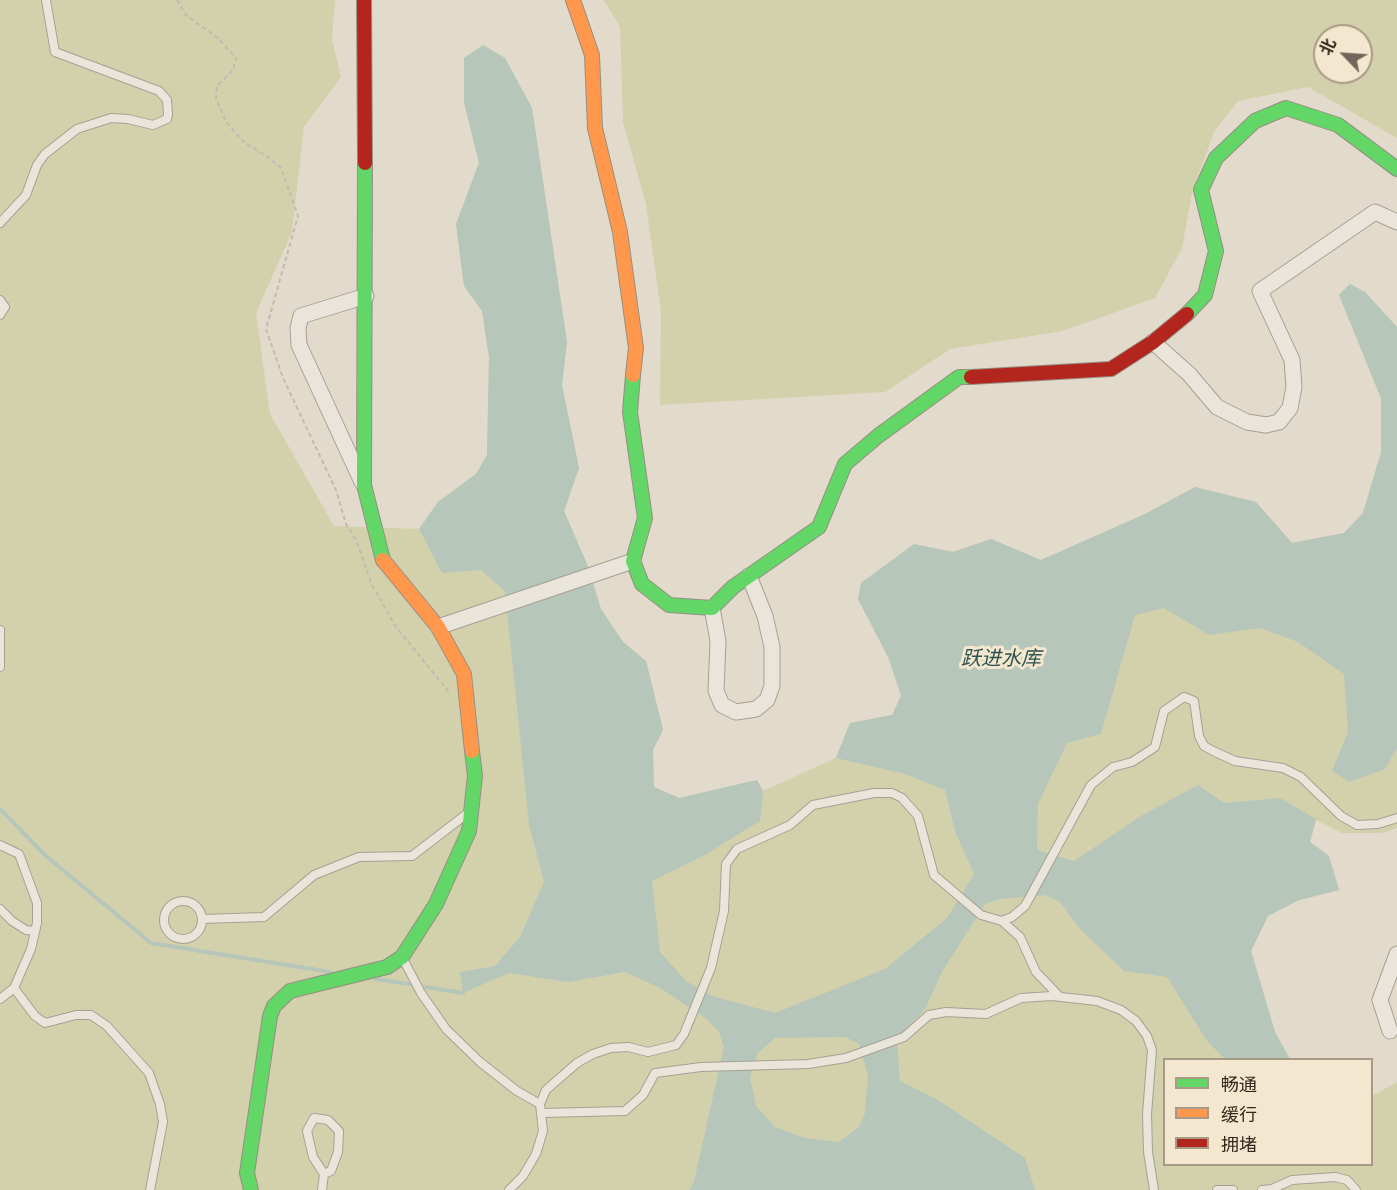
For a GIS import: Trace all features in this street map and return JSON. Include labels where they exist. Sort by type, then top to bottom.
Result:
[{"type":"street","points":[[364,0],[366,296],[364,485]]},
{"type":"street","points":[[573,0],[592,55],[595,128],[620,232],[636,348],[630,412],[645,518],[633,561],[642,584],[669,605],[712,608],[733,587],[819,527],[845,464],[959,376],[1057,374],[1111,369],[1153,342],[1194,309],[1205,295],[1216,251],[1201,190],[1216,158],[1255,121],[1286,108],[1338,125],[1397,169]]},
{"type":"street","points":[[1153,342],[1189,374],[1217,407],[1247,422],[1266,425],[1279,422],[1290,408],[1294,387],[1292,360],[1260,291],[1375,213],[1397,222]]},
{"type":"street","points":[[251,1190],[247,1173],[270,1016],[274,1006],[280,998],[295,989],[387,967],[402,957],[436,904],[469,831],[475,776],[464,674],[438,627],[383,562],[364,485],[299,345],[298,328],[301,316],[366,296]]},
{"type":"street","points":[[438,627],[633,561]]},
{"type":"street","points":[[712,608],[718,641],[716,691],[722,705],[736,712],[756,709],[767,700],[772,686],[772,647],[765,616],[749,576]]},
{"type":"street","points":[[1390,1031],[1380,1000],[1397,954]]},
{"type":"lane","points":[[0,223],[26,195],[37,165],[45,154],[77,129],[111,118],[128,119],[153,125],[167,119],[168,115],[167,100],[159,91],[55,52],[46,0]]},
{"type":"lane","points":[[0,300],[5,307],[0,315]]},
{"type":"lane","points":[[0,630],[0,667]]},
{"type":"lane","points":[[1002,921],[1012,917],[1025,906],[1091,785],[1113,767],[1139,758],[1155,747],[1164,711],[1184,697],[1194,701],[1199,736],[1204,746],[1235,761],[1283,768],[1301,777],[1341,816],[1357,825],[1378,824],[1397,818]]},
{"type":"lane","points":[[509,1190],[536,1154],[543,1131],[540,1104],[546,1090],[577,1063],[611,1048],[657,1051],[676,1045],[684,1034],[711,968],[724,911],[726,864],[737,849],[790,825],[813,805],[874,793],[892,793],[902,798],[918,816],[927,857],[934,875],[981,915],[1002,921],[1020,937],[1036,972],[1059,996]]},
{"type":"lane","points":[[202,919],[264,917],[314,875],[359,857],[412,856],[471,810]]},
{"type":"lane","points":[[0,845],[19,854],[37,903],[31,949],[14,988],[0,999]]},
{"type":"lane","points":[[180,902],[198,908],[202,919],[199,931],[183,939],[167,931],[165,919],[170,907],[180,902]]},
{"type":"lane","points":[[0,909],[19,926],[34,931]]},
{"type":"lane","points":[[402,957],[421,993],[446,1029],[480,1062],[540,1104]]},
{"type":"lane","points":[[14,988],[35,1016],[45,1023],[76,1015],[91,1015],[107,1026],[149,1073],[160,1104],[163,1122],[150,1190]]},
{"type":"lane","points":[[542,1113],[625,1111],[643,1095],[655,1073],[701,1067],[808,1064],[846,1058],[904,1037],[929,1015],[946,1012],[978,1015],[1021,998],[1059,996],[1097,1001],[1121,1010],[1136,1021],[1147,1036],[1152,1050],[1148,1152],[1154,1190]]},
{"type":"lane","points":[[322,1190],[324,1174],[313,1157],[307,1131],[314,1118],[328,1120],[339,1131],[338,1152],[331,1171],[324,1174]]},
{"type":"lane","points":[[1262,1190],[1272,1189],[1292,1180],[1335,1177],[1347,1180],[1356,1190]]},
{"type":"lane","points":[[1217,1190],[1233,1190]]},
{"type":"path","points":[[177,0],[186,15],[219,39],[236,58],[233,70],[217,86],[216,98],[226,122],[245,142],[281,168],[298,216],[266,329],[283,378],[336,490],[346,524],[357,542],[372,585],[396,627],[453,697]]},
{"type":"shaded area","points":[[0,0],[335,0],[332,39],[341,77],[304,127],[292,232],[256,313],[270,414],[334,526],[419,529],[438,502],[476,474],[487,455],[489,357],[482,311],[464,286],[456,224],[479,163],[464,102],[464,58],[483,45],[505,58],[532,108],[567,342],[562,385],[579,468],[564,511],[587,564],[601,609],[623,642],[646,661],[663,730],[653,750],[654,787],[679,798],[757,780],[763,791],[836,758],[850,723],[893,715],[901,695],[889,659],[858,599],[861,583],[914,544],[953,552],[991,539],[1041,560],[1145,514],[1195,487],[1256,502],[1292,543],[1344,533],[1363,513],[1381,452],[1381,399],[1339,295],[1350,284],[1365,292],[1397,327],[1397,828],[1382,833],[1342,833],[1316,820],[1310,842],[1329,856],[1339,890],[1299,900],[1268,916],[1251,951],[1275,1032],[1289,1058],[1163,1058],[1163,1166],[1373,1166],[1373,1095],[1397,1082],[1397,1190],[0,1190]]},
{"type":"shaded area","points":[[604,0],[1397,0],[1397,138],[1308,87],[1238,101],[1214,132],[1192,193],[1182,248],[1155,298],[1063,331],[950,349],[885,392],[660,405],[661,312],[646,204],[623,123],[620,27]]},
{"type":"water","name":"跃进水库","points":[[483,45],[505,58],[532,108],[567,342],[562,385],[579,468],[564,511],[587,564],[601,609],[623,642],[646,661],[663,730],[653,750],[654,787],[679,798],[757,780],[763,792],[760,821],[703,856],[652,881],[660,952],[686,981],[712,996],[775,1013],[885,969],[947,918],[974,874],[955,831],[945,790],[905,774],[836,758],[850,723],[892,715],[901,696],[889,659],[858,599],[861,583],[914,544],[953,552],[991,539],[1041,560],[1145,514],[1195,487],[1256,502],[1292,543],[1344,533],[1363,513],[1381,452],[1381,398],[1339,295],[1350,284],[1365,292],[1397,327],[1397,748],[1385,769],[1349,782],[1332,771],[1348,732],[1344,674],[1298,642],[1260,628],[1209,635],[1164,608],[1135,615],[1101,734],[1067,743],[1038,804],[1037,850],[1074,861],[1141,816],[1198,785],[1224,803],[1280,798],[1316,819],[1310,842],[1329,856],[1339,890],[1299,900],[1268,916],[1251,951],[1275,1032],[1289,1058],[1224,1058],[1207,1041],[1167,977],[1124,971],[1080,929],[1060,902],[1045,895],[1000,899],[985,904],[942,972],[925,1009],[897,1039],[900,1081],[938,1100],[1025,1158],[1035,1190],[689,1190],[694,1182],[724,1047],[719,1032],[707,1019],[660,988],[625,972],[568,982],[509,973],[463,993],[460,972],[495,966],[520,937],[544,882],[529,825],[505,591],[481,570],[442,573],[419,529],[438,502],[476,474],[487,455],[489,357],[482,311],[464,286],[456,224],[479,163],[464,102],[464,58]],"holes":[[[845,1037],[859,1044],[868,1075],[865,1113],[859,1127],[839,1142],[805,1138],[775,1127],[756,1106],[750,1077],[758,1053],[775,1038]]]},
{"type":"waterway","points":[[0,809],[46,856],[151,943],[330,972]]},
{"type":"waterway","points":[[375,979],[409,984]]},
{"type":"waterway","points":[[426,987],[463,993]]},
{"type":"traffic: fast","points":[[1187,314],[1205,295],[1216,251],[1201,190],[1216,158],[1255,121],[1286,108],[1338,125],[1397,169]]},
{"type":"traffic: fast","points":[[365,163],[364,485],[383,560]]},
{"type":"traffic: fast","points":[[633,375],[630,412],[645,518],[633,561],[642,584],[669,605],[712,608],[733,587],[819,527],[845,464],[878,436],[959,377],[971,377]]},
{"type":"traffic: fast","points":[[251,1190],[247,1173],[270,1016],[274,1006],[290,991],[387,967],[402,957],[436,904],[469,831],[475,776],[472,751]]},
{"type":"traffic: slow","points":[[573,0],[592,55],[595,128],[620,232],[636,348],[633,375]]},
{"type":"traffic: slow","points":[[383,560],[438,627],[464,674],[472,751]]},
{"type":"traffic: jam","points":[[364,0],[365,163]]},
{"type":"traffic: jam","points":[[971,377],[1111,369],[1153,342],[1187,314]]}]
